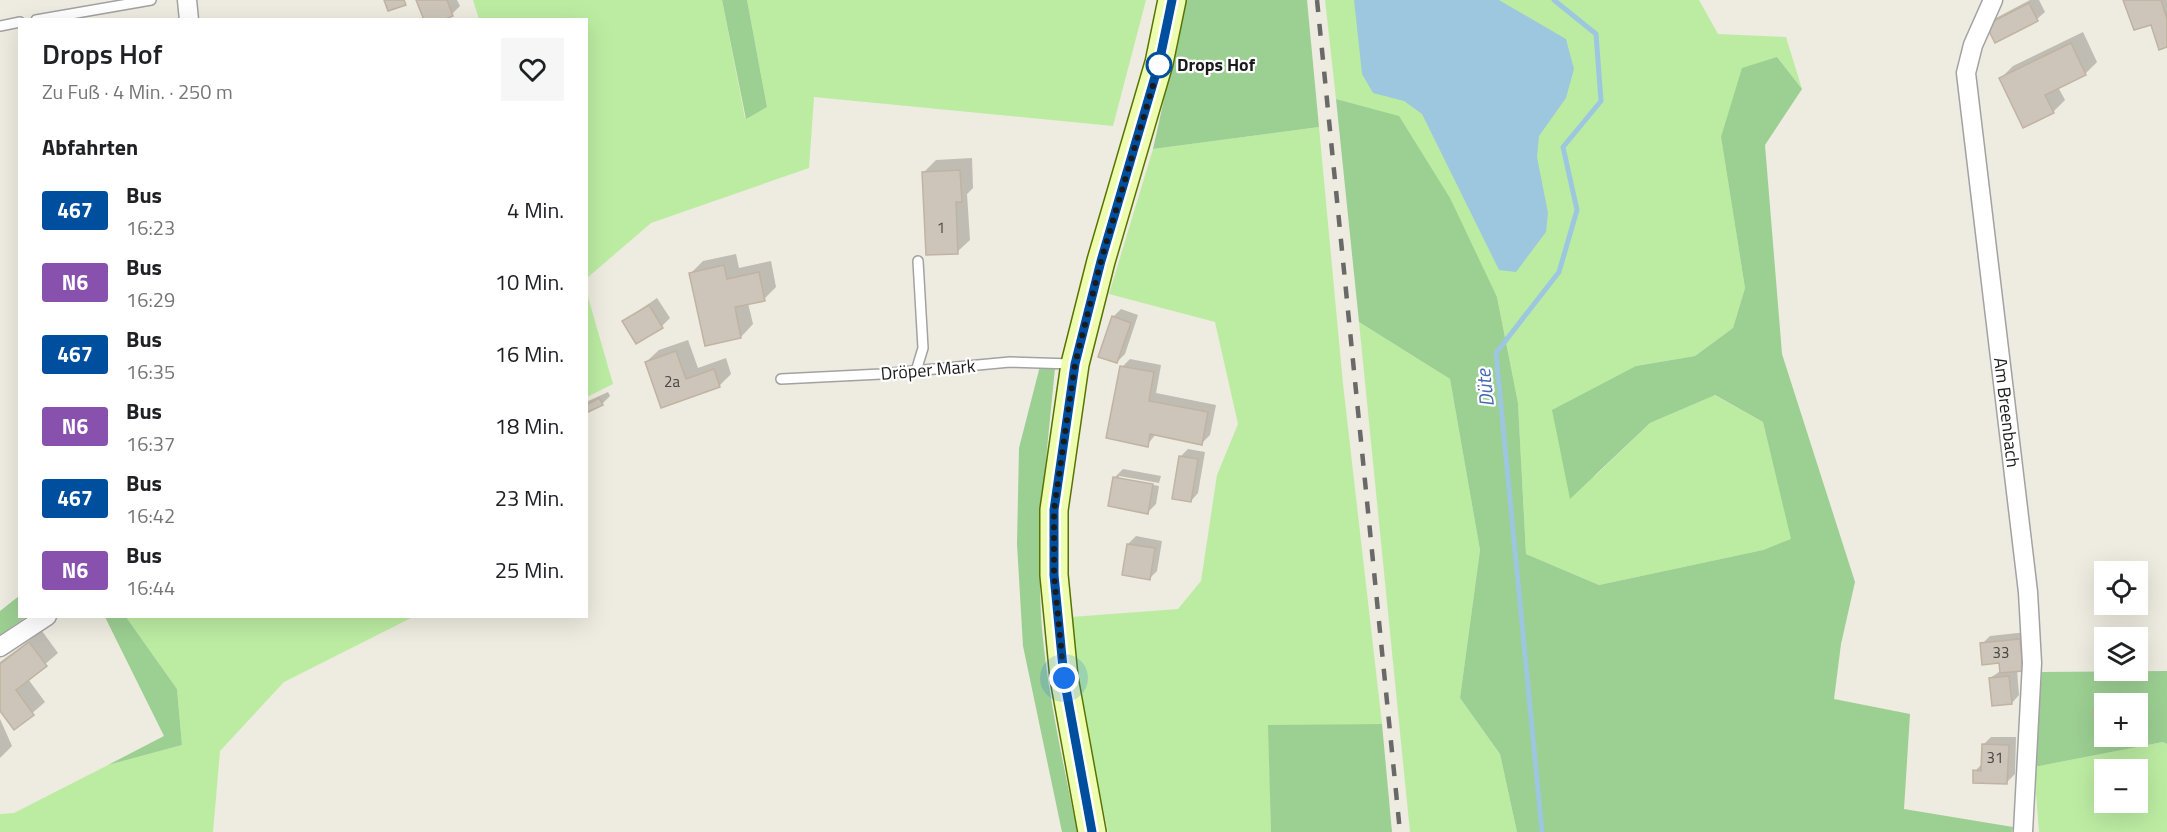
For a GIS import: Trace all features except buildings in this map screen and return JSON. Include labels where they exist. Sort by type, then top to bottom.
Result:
[{"type":"main road","points":[[1092,832],[1064,678],[1054,575],[1054,510],[1075,364],[1101,261],[1159,63],[1172,0]]},
{"type":"street","points":[[187,0],[189,18]]},
{"type":"street","name":"Am Breenbach","points":[[1993,0],[1972,45],[1966,73],[2028,592],[2032,663],[2023,832]]},
{"type":"street","points":[[0,647],[44,618]]},
{"type":"lane","points":[[48,18],[152,0]]},
{"type":"lane","points":[[0,26],[18,22]]},
{"type":"lane","points":[[916,371],[923,348],[918,261]]},
{"type":"lane","name":"Dröper Mark","points":[[781,379],[1039,361],[1075,364]]},
{"type":"green space","points":[[473,0],[722,0],[745,118],[767,107],[747,0],[1146,0],[1113,126],[814,97],[809,168],[651,223],[588,277],[588,18],[479,18]]},
{"type":"green space","points":[[722,0],[747,0],[767,107],[746,119]]},
{"type":"green space","points":[[1186,0],[1307,0],[1319,127],[1153,149]]},
{"type":"green space","points":[[1325,0],[1699,0],[1718,34],[1786,37],[1802,89],[1777,57],[1721,137],[1745,288],[1733,328],[1695,356],[1636,366],[1594,477],[1650,423],[1714,395],[1763,422],[1792,539],[1763,550],[1599,585],[1526,554],[1518,403],[1497,297],[1399,117],[1336,99]]},
{"type":"green space","points":[[1777,57],[1802,89],[1765,145],[1782,354],[1855,582],[1841,644],[1834,699],[1910,714],[1904,809],[2013,827],[2012,832],[1517,832],[1500,754],[1460,698],[1480,550],[1450,379],[1359,322],[1336,99],[1399,116],[1450,198],[1497,297],[1518,403],[1526,554],[1599,585],[1763,550],[1791,539],[1763,422],[1715,395],[1650,423],[1570,499],[1552,410],[1636,366],[1695,356],[1733,328],[1745,288],[1721,137],[1742,68]]},
{"type":"green space","points":[[1319,127],[1343,384],[1382,724],[1269,726],[1271,832],[1108,832],[1076,679],[1071,617],[1178,609],[1201,581],[1217,475],[1238,424],[1215,322],[1109,294],[1153,149]]},
{"type":"green space","points":[[588,297],[613,384],[588,396]]},
{"type":"green space","points":[[1359,322],[1450,379],[1480,550],[1460,698],[1500,754],[1517,832],[1410,832]]},
{"type":"green space","points":[[1040,366],[1055,368],[1041,531],[1042,629],[1052,705],[1077,832],[1062,832],[1023,646],[1017,544],[1019,448]]},
{"type":"green space","points":[[18,597],[18,618],[25,618],[0,635],[0,611]]},
{"type":"green space","points":[[105,618],[127,618],[177,689],[182,745],[108,765],[164,736]]},
{"type":"green space","points":[[127,618],[411,618],[284,682],[220,751],[213,832],[0,832],[0,814],[14,813],[108,765],[182,745],[177,689]]},
{"type":"green space","points":[[2148,671],[2167,671],[2167,744],[2163,742],[2148,745],[2148,693],[2094,693],[2094,747],[2137,747],[2034,767],[2042,672],[2094,672],[2094,681],[2148,681]]},
{"type":"green space","points":[[1382,724],[1392,832],[1271,832],[1268,725]]},
{"type":"green space","points":[[2163,742],[2167,744],[2167,832],[2039,832],[2034,767],[2137,747],[2148,747],[2148,745]]},
{"type":"water","points":[[1354,0],[1499,0],[1566,39],[1574,69],[1566,98],[1539,136],[1537,157],[1548,213],[1546,232],[1516,272],[1499,270],[1422,114],[1404,101],[1373,93],[1362,74]]},
{"type":"waterway","name":"Düte","points":[[1542,832],[1496,353],[1559,272],[1577,210],[1563,147],[1601,101],[1596,34],[1554,0]]},
{"type":"railway","points":[[1317,0],[1400,832]]},
{"type":"bus line","name":"467","points":[[1092,832],[1064,678],[1054,575],[1054,510],[1075,364],[1101,261],[1159,63],[1172,0]]},
{"type":"place","name":"Drops Hof","points":[[1159,65]]},
{"type":"route","points":[[1064,678],[1054,575],[1054,510],[1075,364],[1101,261],[1159,63],[1159,65]]}]
